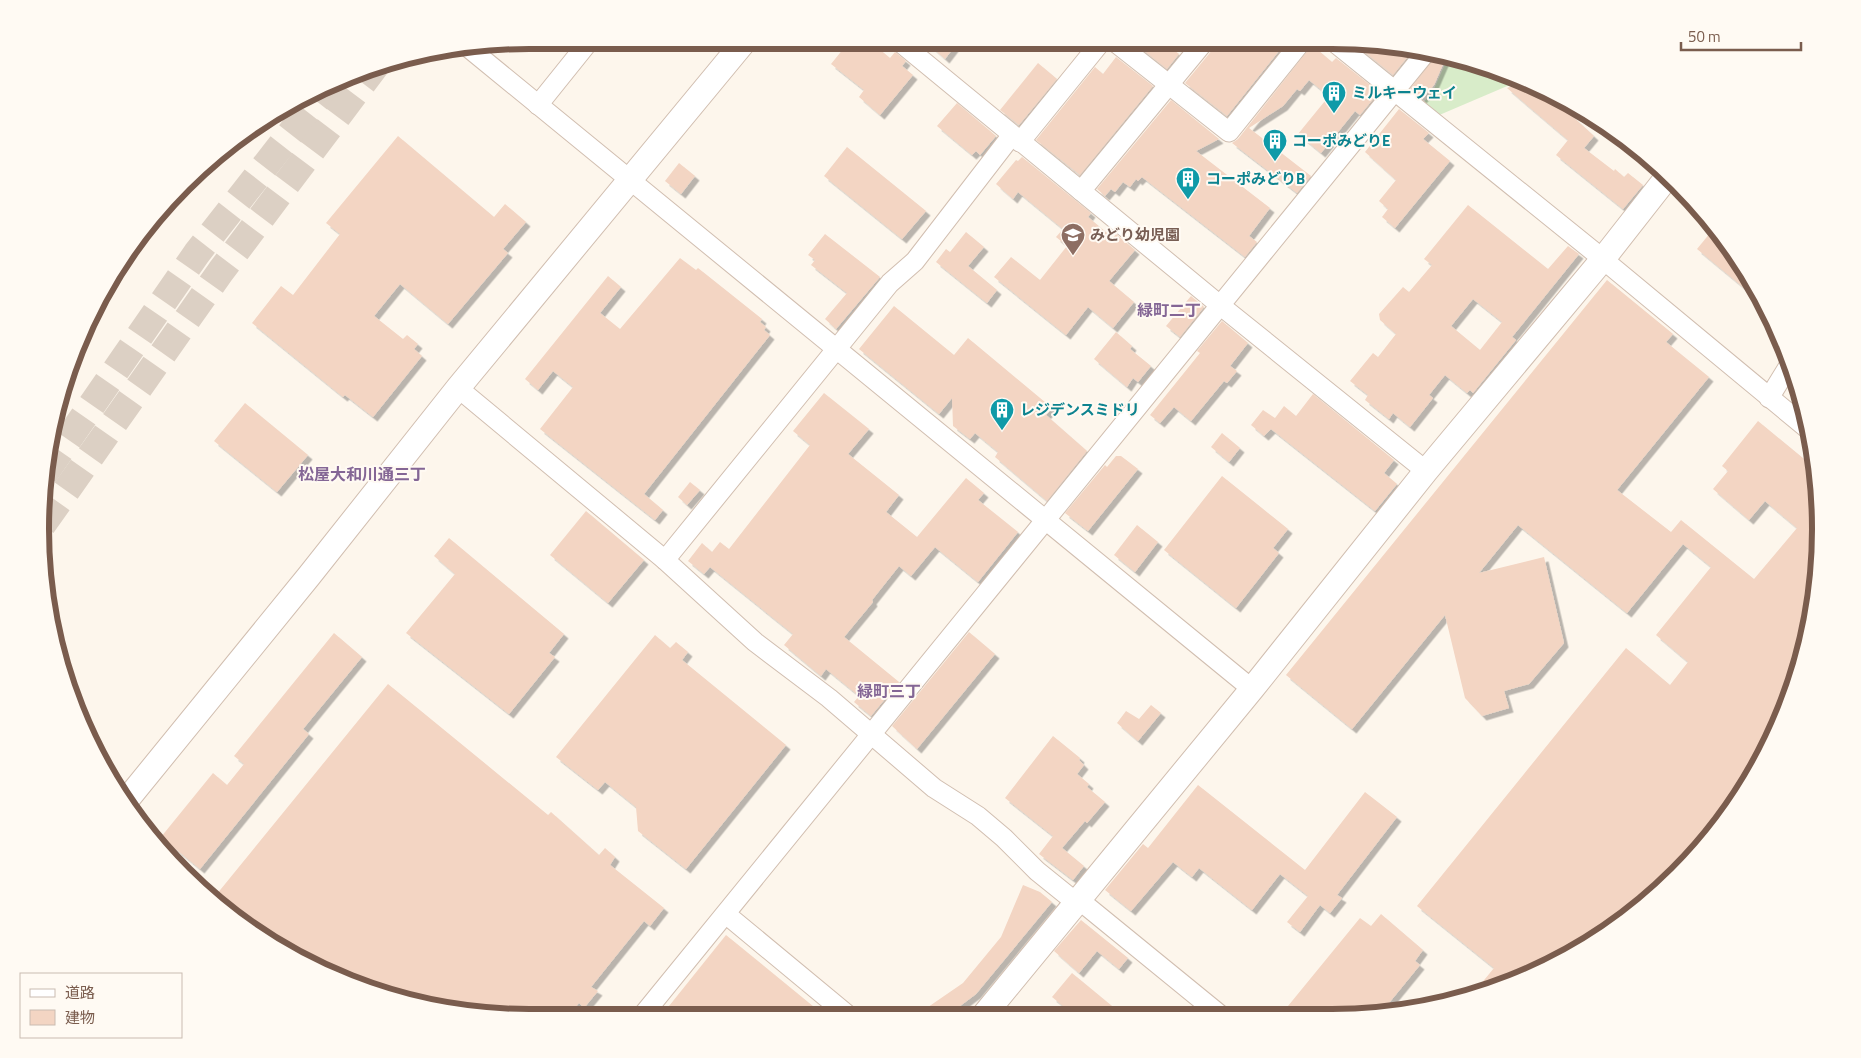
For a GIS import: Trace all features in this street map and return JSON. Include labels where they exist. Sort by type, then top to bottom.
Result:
[{"type":"street","points":[[538,105],[583,49]]},
{"type":"street","points":[[130,797],[303,584],[458,388],[737,49]]},
{"type":"street","points":[[910,49],[1220,306],[1426,471]]},
{"type":"street","points":[[664,560],[890,283],[915,261],[1016,138],[1095,49]]},
{"type":"street","points":[[1124,49],[1229,132],[1296,49]]},
{"type":"street","points":[[1081,192],[1198,49]]},
{"type":"street","points":[[1342,49],[1603,259],[1800,423]]},
{"type":"street","points":[[474,52],[1252,689]]},
{"type":"street","points":[[648,1009],[727,915],[1422,57]]},
{"type":"street","points":[[989,1009],[1252,689],[1426,471],[1603,259],[1664,181]]},
{"type":"street","points":[[1769,398],[1786,371]]},
{"type":"street","points":[[458,388],[664,560],[755,642],[829,698],[934,788],[978,816],[1004,838],[1037,871],[1068,896],[1078,899],[1213,1009]]},
{"type":"street","points":[[727,915],[840,1009]]},
{"type":"green space","points":[[1446,63],[1513,84],[1437,116],[1423,103],[1433,91]]},
{"type":"building","points":[[843,49],[879,49],[890,58],[895,52],[906,61],[902,66],[913,75],[880,115],[859,97],[864,90],[831,64]]},
{"type":"building","points":[[934,49],[953,49],[945,59]]},
{"type":"building","points":[[1142,49],[1173,49],[1179,54],[1167,69]]},
{"type":"building","points":[[1213,49],[1281,49],[1227,116],[1185,83]]},
{"type":"building","points":[[1309,49],[1317,49],[1332,62],[1336,58],[1379,92],[1360,115],[1355,111],[1321,153],[1298,134],[1329,96],[1309,80],[1300,91],[1297,89],[1283,106],[1249,128],[1311,176],[1297,193],[1232,143],[1238,139]]},
{"type":"building","points":[[1362,50],[1409,55],[1393,75]]},
{"type":"building","points":[[1116,57],[1153,86],[1080,175],[1036,140],[1095,67],[1103,74]]},
{"type":"building","points":[[1433,60],[1444,62],[1434,85],[1422,99],[1410,89]]},
{"type":"building","points":[[1038,63],[1057,79],[1019,125],[1000,110]]},
{"type":"building","points":[[1516,85],[1564,109],[1594,136],[1584,148],[1614,171],[1615,169],[1624,177],[1628,173],[1643,185],[1623,209],[1556,155],[1568,140],[1507,88]]},
{"type":"building","points":[[1171,100],[1219,139],[1196,151],[1270,208],[1249,236],[1257,242],[1245,257],[1142,177],[1138,181],[1136,179],[1130,187],[1123,182],[1115,192],[1111,189],[1105,196],[1097,189]]},
{"type":"building","points":[[957,103],[996,136],[980,155],[976,151],[972,155],[937,126]]},
{"type":"building","points":[[1399,109],[1429,133],[1423,139],[1450,161],[1395,228],[1382,217],[1388,209],[1379,201],[1396,180],[1365,152]]},
{"type":"building","points":[[398,136],[494,217],[505,204],[526,222],[503,249],[508,253],[448,324],[400,284],[374,316],[403,339],[407,335],[418,344],[414,349],[422,356],[373,417],[345,395],[343,397],[252,323],[281,286],[293,295],[340,234],[326,223]]},
{"type":"building","points":[[847,147],[926,211],[902,239],[824,176]]},
{"type":"building","points":[[1022,157],[1091,213],[1088,217],[1113,238],[1116,234],[1135,250],[1109,281],[1134,302],[1113,328],[1088,307],[1066,335],[994,277],[1011,257],[1040,280],[1067,246],[1056,237],[1063,229],[1018,192],[1013,199],[996,184],[1016,160],[1018,161]]},
{"type":"building","points":[[679,163],[695,176],[681,194],[665,181]]},
{"type":"building","points":[[1468,205],[1548,269],[1568,246],[1579,254],[1512,337],[1516,340],[1473,393],[1470,390],[1467,393],[1445,375],[1429,395],[1433,398],[1410,427],[1393,413],[1389,419],[1365,400],[1368,395],[1350,381],[1373,353],[1378,357],[1396,334],[1380,320],[1379,314],[1403,287],[1409,292],[1432,265],[1424,259]],"holes":[[[1473,299],[1502,322],[1480,350],[1451,326]]]},
{"type":"building","points":[[966,232],[984,247],[968,266],[997,290],[987,303],[936,262],[946,249],[950,252]]},
{"type":"building","points":[[1710,233],[1750,293],[1697,249]]},
{"type":"building","points":[[825,234],[880,277],[836,329],[825,319],[847,293],[811,265],[815,260],[808,255]]},
{"type":"building","points":[[680,258],[696,270],[698,268],[762,319],[760,322],[766,327],[764,330],[770,335],[644,494],[663,510],[655,520],[540,429],[573,387],[553,371],[538,390],[525,379],[608,276],[621,287],[600,313],[620,329]]},
{"type":"building","points":[[1607,280],[1673,334],[1666,342],[1709,377],[1617,490],[1671,532],[1681,520],[1754,579],[1797,528],[1765,501],[1749,520],[1713,489],[1728,471],[1722,466],[1758,421],[1807,462],[1812,529],[1808,592],[1803,623],[1787,683],[1776,713],[1748,769],[1731,796],[1693,846],[1649,890],[1599,928],[1572,945],[1516,973],[1479,986],[1494,968],[1417,906],[1626,648],[1670,685],[1688,662],[1656,635],[1711,567],[1683,544],[1627,613],[1518,525],[1479,573],[1544,557],[1564,643],[1529,684],[1504,691],[1509,708],[1482,716],[1465,698],[1445,615],[1352,729],[1286,675]]},
{"type":"building","points":[[1191,296],[1204,307],[1180,337],[1166,326]]},
{"type":"building","points":[[894,306],[954,355],[968,338],[1052,408],[1046,415],[1087,451],[1047,501],[995,457],[998,452],[975,433],[970,439],[953,426],[952,398],[939,414],[859,349]]},
{"type":"building","points":[[1222,321],[1248,343],[1230,366],[1237,371],[1227,383],[1224,381],[1191,421],[1174,407],[1160,423],[1150,415],[1200,353],[1197,351]]},
{"type":"building","points":[[1116,332],[1132,346],[1130,349],[1151,366],[1138,382],[1133,378],[1127,387],[1094,359]]},
{"type":"building","points":[[824,393],[869,429],[848,454],[899,495],[886,512],[917,537],[966,478],[984,493],[978,500],[1018,532],[978,582],[935,547],[911,576],[899,566],[844,637],[899,682],[871,716],[854,702],[859,696],[826,669],[821,676],[784,645],[793,634],[710,567],[704,574],[688,561],[702,543],[712,552],[720,542],[729,549],[810,445],[793,431]]},
{"type":"building","points":[[1313,394],[1394,460],[1384,473],[1397,484],[1375,511],[1271,429],[1264,436],[1251,425],[1263,410],[1275,418],[1284,406],[1296,416]]},
{"type":"building","points":[[245,403],[308,455],[277,492],[214,441]]},
{"type":"building","points":[[1222,433],[1240,448],[1229,462],[1211,447]]},
{"type":"building","points":[[1116,456],[1121,456],[1138,469],[1088,531],[1065,513],[1105,465],[1107,467]]},
{"type":"building","points":[[1222,476],[1288,529],[1273,548],[1279,553],[1236,608],[1164,550]]},
{"type":"building","points":[[690,482],[700,490],[687,505],[678,497]]},
{"type":"building","points":[[586,511],[644,560],[608,603],[550,555]]},
{"type":"building","points":[[1137,525],[1158,542],[1135,572],[1114,555]]},
{"type":"building","points":[[449,538],[564,634],[549,653],[555,657],[509,714],[406,633],[455,574],[434,556]]},
{"type":"building","points":[[969,632],[995,654],[917,749],[892,726]]},
{"type":"building","points":[[334,633],[362,657],[303,729],[309,734],[200,869],[161,837],[213,773],[227,785],[244,764],[234,756]]},
{"type":"building","points":[[655,635],[670,648],[676,642],[688,652],[682,660],[786,745],[686,869],[638,831],[636,807],[605,782],[598,790],[556,757]]},
{"type":"building","points":[[388,684],[548,815],[551,812],[599,855],[605,848],[615,857],[610,865],[664,908],[650,926],[644,921],[591,987],[598,991],[584,1008],[579,1003],[574,1009],[529,1009],[466,1005],[435,1000],[375,984],[345,973],[289,945],[262,928],[217,894]]},
{"type":"building","points":[[1151,705],[1161,713],[1138,741],[1117,723],[1126,711],[1139,719]]},
{"type":"building","points":[[1053,736],[1080,758],[1079,760],[1084,765],[1077,774],[1089,784],[1087,787],[1105,802],[1087,823],[1085,821],[1062,848],[1084,866],[1073,880],[1039,854],[1053,836],[1005,798]]},
{"type":"building","points":[[1198,785],[1305,870],[1365,792],[1397,817],[1337,895],[1342,898],[1330,913],[1320,905],[1300,932],[1287,922],[1308,896],[1280,874],[1252,910],[1199,868],[1192,877],[1173,862],[1131,911],[1105,890],[1143,844],[1148,848]]},
{"type":"building","points":[[1023,885],[1040,892],[1052,902],[976,994],[956,1009],[925,1009],[963,983],[1001,937]]},
{"type":"building","points":[[1381,914],[1423,950],[1415,961],[1420,965],[1387,1006],[1332,1009],[1292,1009],[1288,1006],[1360,918],[1371,926]]},
{"type":"building","points":[[1081,920],[1128,958],[1119,969],[1097,951],[1079,973],[1054,951]]},
{"type":"building","points":[[726,935],[816,1009],[667,1009]]},
{"type":"building","points":[[1072,973],[1112,1006],[1110,1009],[1067,1009],[1052,997]]},
{"type":"tunnel","points":[[49,514],[221,271],[367,77]]},
{"type":"tunnel","points":[[54,459],[197,253],[319,97]]},
{"type":"place","name":"ミルキーウェイ","points":[[1334,114]]},
{"type":"place","name":"コーポみどりE","points":[[1275,162]]},
{"type":"place","name":"コーポみどりB","points":[[1188,200]]},
{"type":"place","name":"みどり幼児園","points":[[1073,256]]},
{"type":"place","name":"レジデンスミドリ","points":[[1002,431]]},
{"type":"district","name":"緑町二丁","points":[[1169,310]]},
{"type":"district","name":"松屋大和川通三丁","points":[[362,474]]},
{"type":"district","name":"緑町三丁","points":[[889,691]]}]
